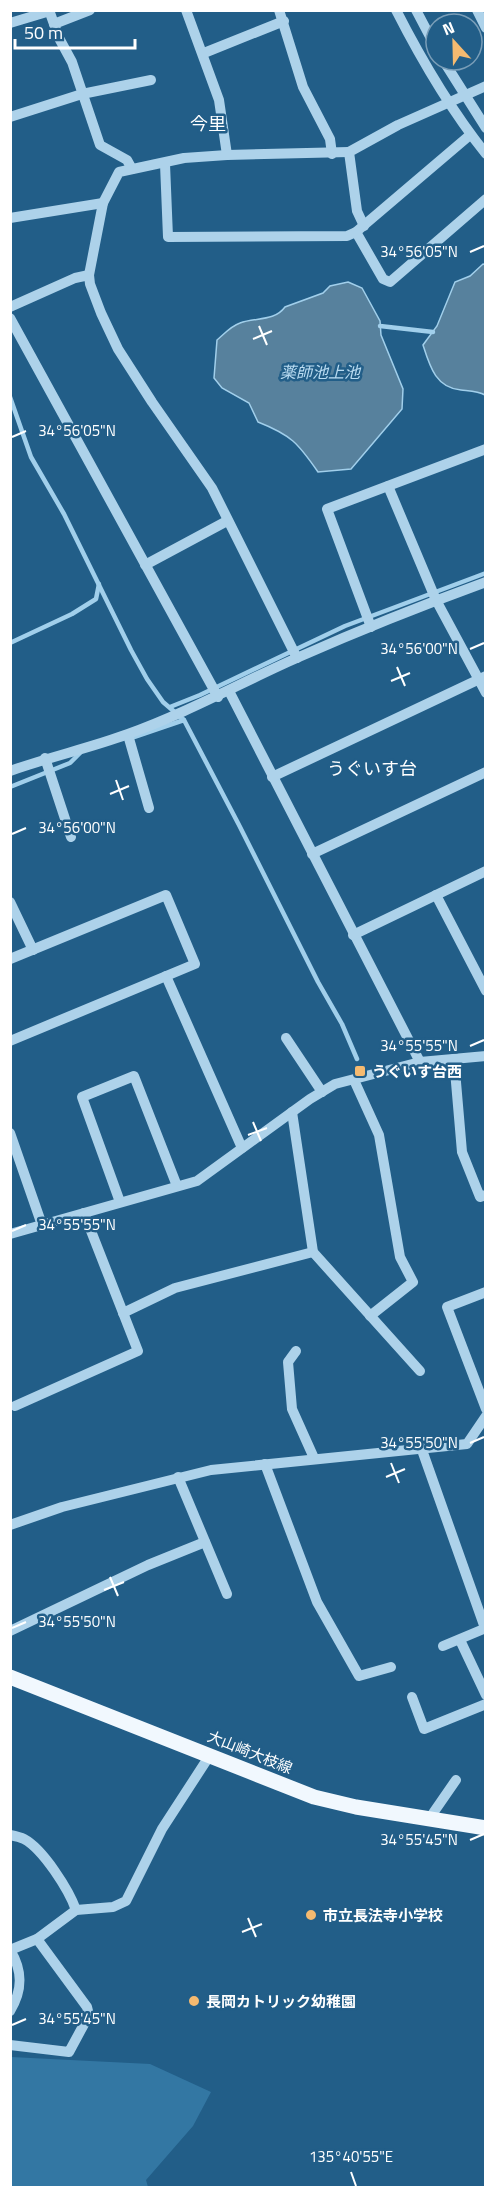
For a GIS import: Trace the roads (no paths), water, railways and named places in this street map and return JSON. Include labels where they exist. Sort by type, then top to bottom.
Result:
[{"type":"main road","name":"大山崎大枝線","points":[[10,1677],[314,1797],[356,1807],[486,1828]]},
{"type":"street","points":[[54,24],[90,10]]},
{"type":"street","points":[[186,10],[204,53],[219,100],[227,154]]},
{"type":"street","points":[[279,10],[303,87],[330,139],[332,153]]},
{"type":"street","points":[[396,10],[434,82],[470,135],[486,154]]},
{"type":"street","points":[[416,10],[424,25]]},
{"type":"street","points":[[477,10],[486,28]]},
{"type":"street","points":[[10,23],[50,11],[72,62],[100,145],[127,160],[132,169]]},
{"type":"street","points":[[204,53],[284,21]]},
{"type":"street","points":[[450,72],[486,128]]},
{"type":"street","points":[[10,117],[82,93],[151,80]]},
{"type":"street","points":[[294,652],[212,488],[118,349],[101,314],[89,275],[103,203],[119,172],[165,164],[183,158],[227,154],[349,152],[398,125],[486,86]]},
{"type":"street","points":[[165,164],[168,237],[347,236],[360,229],[470,135]]},
{"type":"street","points":[[349,152],[360,229],[383,279],[390,282],[485,203]]},
{"type":"street","points":[[10,218],[103,203]]},
{"type":"street","points":[[10,307],[75,278],[89,275]]},
{"type":"street","points":[[10,318],[215,692]]},
{"type":"street","points":[[368,621],[327,508],[486,449]]},
{"type":"street","points":[[388,486],[434,595],[482,677],[486,693]]},
{"type":"street","points":[[145,565],[227,521]]},
{"type":"street","points":[[10,771],[45,758],[128,735],[176,714],[215,692],[228,691],[294,652],[434,595],[486,582]]},
{"type":"street","points":[[272,777],[482,677]]},
{"type":"street","points":[[228,691],[420,1062]]},
{"type":"street","points":[[128,735],[149,808]]},
{"type":"street","points":[[45,758],[71,837]]},
{"type":"street","points":[[312,854],[486,772]]},
{"type":"street","points":[[353,935],[486,871]]},
{"type":"street","points":[[10,959],[166,895],[195,964],[10,1041]]},
{"type":"street","points":[[436,895],[486,991]]},
{"type":"street","points":[[10,902],[33,950]]},
{"type":"street","points":[[166,976],[242,1148]]},
{"type":"street","points":[[286,1038],[322,1092]]},
{"type":"street","points":[[10,1234],[197,1181],[292,1112],[335,1084],[420,1062],[486,1056]]},
{"type":"street","points":[[454,1059],[462,1152],[480,1197],[486,1195]]},
{"type":"street","points":[[120,1202],[82,1097],[134,1076],[177,1186]]},
{"type":"street","points":[[354,1080],[379,1135],[400,1257],[413,1282],[370,1316]]},
{"type":"street","points":[[292,1112],[313,1252],[420,1371]]},
{"type":"street","points":[[10,1133],[42,1225]]},
{"type":"street","points":[[15,1406],[138,1351],[84,1213]]},
{"type":"street","points":[[123,1313],[175,1288],[313,1252]]},
{"type":"street","points":[[486,1292],[447,1307],[486,1409]]},
{"type":"street","points":[[296,1351],[288,1362],[292,1409],[314,1458]]},
{"type":"street","points":[[10,1525],[62,1507],[211,1470],[467,1444],[486,1416]]},
{"type":"street","points":[[422,1450],[485,1628],[443,1646]]},
{"type":"street","points":[[265,1464],[317,1602],[359,1676],[391,1667]]},
{"type":"street","points":[[178,1477],[226,1594]]},
{"type":"street","points":[[10,1631],[148,1565],[205,1542]]},
{"type":"street","points":[[460,1640],[486,1695]]},
{"type":"street","points":[[412,1697],[424,1729],[486,1704]]},
{"type":"street","points":[[10,2011],[21,1986],[20,1973],[10,1950],[37,1939],[76,1910],[113,1907],[126,1901],[162,1828],[210,1755]]},
{"type":"street","points":[[429,1819],[456,1780]]},
{"type":"street","points":[[10,1835],[24,1839],[40,1851],[73,1900],[76,1910]]},
{"type":"street","points":[[10,2045],[69,2052],[89,2015],[87,2007],[37,1939]]},
{"type":"water","points":[[483,264],[486,265],[485,395],[452,388],[440,381],[435,375],[423,345],[437,326],[455,282],[470,276]]},
{"type":"water","name":"薬師池上池","points":[[348,282],[362,288],[380,321],[381,335],[403,389],[402,409],[351,469],[318,472],[293,441],[258,422],[249,403],[222,388],[214,378],[217,340],[237,324],[275,315],[285,307],[323,293],[330,286]]},
{"type":"waterway","points":[[380,326],[433,332]]},
{"type":"waterway","points":[[10,397],[31,457],[64,514],[131,650],[163,702],[184,720],[318,982],[342,1024],[357,1059]]},
{"type":"waterway","points":[[170,707],[345,626],[486,573]]},
{"type":"waterway","points":[[10,643],[72,614],[96,599],[99,584]]},
{"type":"waterway","points":[[134,737],[184,720]]},
{"type":"waterway","points":[[10,787],[70,763],[80,753]]},
{"type":"place","name":"うぐいす台西","points":[[360,1071]]},
{"type":"place","name":"市立長法寺小学校","points":[[311,1915]]},
{"type":"place","name":"長岡カトリック幼稚園","points":[[194,2001]]},
{"type":"district","name":"今里","points":[[208,123]]},
{"type":"district","name":"うぐいす台","points":[[372,768]]}]
